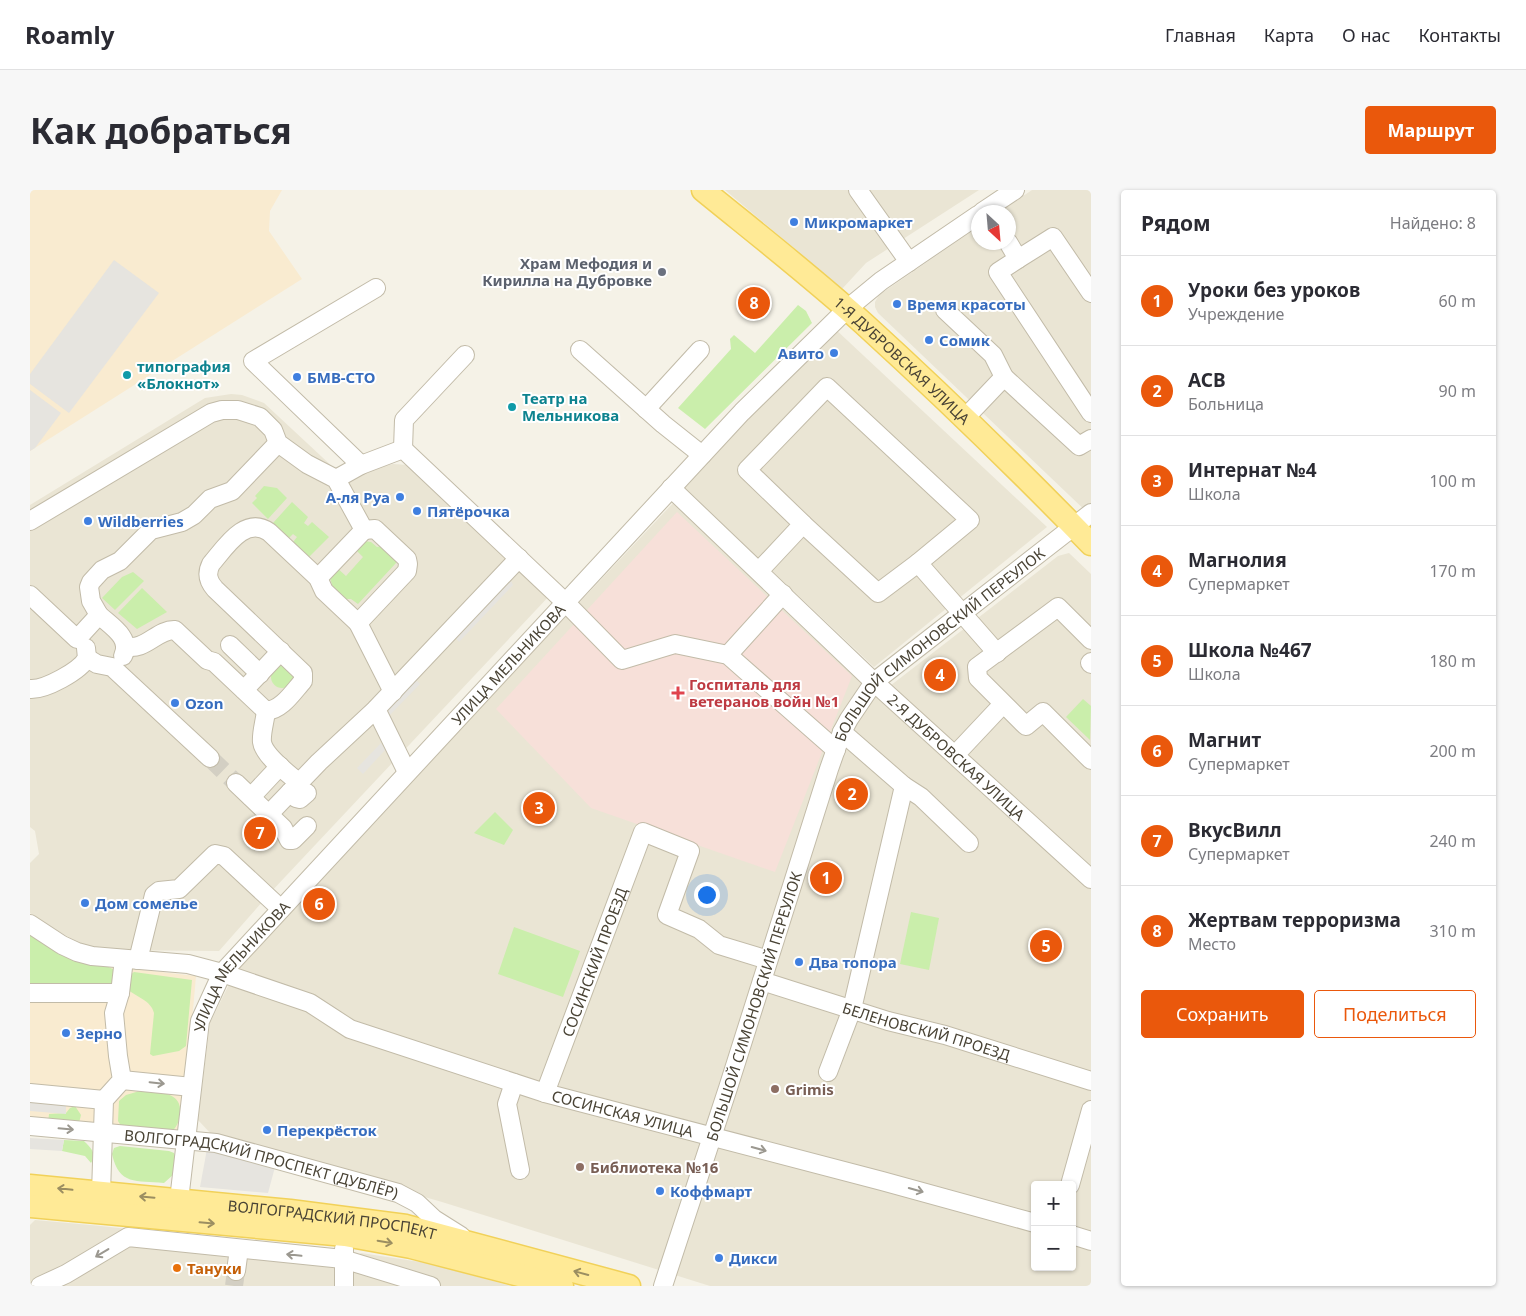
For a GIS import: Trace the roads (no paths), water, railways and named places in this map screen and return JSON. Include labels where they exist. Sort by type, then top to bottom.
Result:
[{"type":"main road","name":"1-Я ДУБРОВСКАЯ УЛИЦА","points":[[703,190],[847,309],[964,419],[1082,520],[1091,544]]},
{"type":"main road","name":"ВОЛГОГРАДСКИЙ ПРОСПЕКТ","points":[[30,1186],[300,1212],[406,1226],[628,1286]]},
{"type":"main road","name":"ВОЛГОГРАДСКИЙ ПРОСПЕКТ","points":[[30,1206],[345,1235],[412,1246],[522,1281],[562,1286]]},
{"type":"street","points":[[858,190],[909,262]]},
{"type":"street","name":"УЛИЦА МЕЛЬНИКОВА","points":[[994,205],[1015,190]]},
{"type":"street","name":"УЛИЦА МЕЛЬНИКОВА","points":[[180,1200],[200,1021],[222,973],[742,412],[826,327],[881,282],[971,221]]},
{"type":"street","points":[[1091,293],[1053,237],[998,272],[1091,413]]},
{"type":"street","points":[[1013,250],[1018,259]]},
{"type":"street","points":[[361,465],[253,360],[376,288]]},
{"type":"street","points":[[945,310],[993,355],[1004,377],[1079,446],[1091,439]]},
{"type":"street","points":[[580,350],[646,409],[702,455]]},
{"type":"street","points":[[646,409],[700,350]]},
{"type":"street","points":[[465,355],[404,420],[403,449],[565,602],[622,660],[675,644],[728,655],[836,750]]},
{"type":"street","points":[[964,419],[1004,377]]},
{"type":"street","points":[[827,387],[970,520],[918,563],[878,593],[748,470],[827,387]]},
{"type":"street","points":[[30,521],[211,413],[230,410],[244,411],[255,415],[273,430],[278,443],[308,464],[336,479],[364,530]]},
{"type":"street","points":[[30,689],[42,688],[50,684],[79,667],[87,658],[85,646],[92,602],[89,592],[91,582],[102,570],[120,561],[151,530],[182,522],[194,515],[210,499],[232,491],[278,443]]},
{"type":"street","points":[[336,479],[361,465],[403,449]]},
{"type":"street","name":"2-Я ДУБРОВСКАЯ УЛИЦА","points":[[671,488],[874,682],[1091,879]]},
{"type":"street","name":"БОЛЬШОЙ СИМОНОВСКИЙ ПЕРЕУЛОК","points":[[663,1286],[836,750],[849,719],[874,682],[1082,520]]},
{"type":"street","points":[[760,571],[803,524]]},
{"type":"street","points":[[266,711],[279,707],[304,678],[303,673],[211,585],[208,574],[210,564],[242,530],[256,526],[269,532],[318,578],[324,591],[358,623],[393,692]]},
{"type":"street","points":[[318,578],[364,530],[375,529],[404,557],[408,562],[407,571],[358,623]]},
{"type":"street","points":[[269,814],[299,789],[319,762],[393,692],[519,558]]},
{"type":"street","points":[[918,563],[997,653]]},
{"type":"street","points":[[728,655],[783,594]]},
{"type":"street","points":[[30,595],[87,626],[123,638],[126,646],[123,656],[112,667]]},
{"type":"street","points":[[1091,640],[1058,607],[977,667],[978,678],[1026,726],[1043,712],[1091,760]]},
{"type":"street","points":[[126,646],[137,647],[168,630],[175,630],[208,660],[214,662],[266,711]]},
{"type":"street","points":[[230,645],[260,674]]},
{"type":"street","points":[[244,690],[281,652]]},
{"type":"street","points":[[87,658],[96,664],[112,667],[210,758]]},
{"type":"street","points":[[955,755],[1003,704]]},
{"type":"street","points":[[376,709],[407,772]]},
{"type":"street","points":[[266,711],[262,743],[268,754],[299,789]]},
{"type":"street","points":[[842,732],[904,786],[921,797],[969,842]]},
{"type":"street","points":[[251,797],[280,766]]},
{"type":"street","points":[[236,783],[284,828],[288,840],[293,840],[306,826]]},
{"type":"street","points":[[828,1072],[852,1009],[904,786]]},
{"type":"street","name":"СОСИНСКИЙ ПРОЕЗД","points":[[545,1093],[643,832],[690,851],[667,915],[699,929],[720,945],[768,960]]},
{"type":"street","points":[[122,1080],[114,1013],[154,895],[158,891],[173,891],[182,887],[215,854],[224,856],[281,909]]},
{"type":"street","name":"СОСИНСКАЯ УЛИЦА","points":[[30,924],[62,945],[92,956],[188,964],[222,973],[310,1003],[350,1029],[545,1093],[1031,1222]]},
{"type":"street","name":"БЕЛЕНОВСКИЙ ПРОЕЗД","points":[[762,981],[888,1021],[945,1035],[1091,1081]]},
{"type":"street","points":[[30,993],[120,993]]},
{"type":"street","points":[[122,1080],[192,1087]]},
{"type":"street","points":[[101,1193],[104,1100],[122,1080]]},
{"type":"street","points":[[514,1083],[507,1104],[520,1170]]},
{"type":"street","points":[[30,1093],[104,1100]]},
{"type":"street","points":[[1071,1181],[1091,1110]]},
{"type":"street","name":"ВОЛГОГРАДСКИЙ ПРОСПЕКТ (ДУБЛЁР)","points":[[30,1126],[216,1143],[398,1193],[417,1203],[450,1230],[477,1245]]},
{"type":"street","points":[[30,1217],[53,1208]]},
{"type":"street","points":[[344,1286],[343,1259],[345,1235]]},
{"type":"street","points":[[1076,1236],[1091,1241]]},
{"type":"street","points":[[40,1286],[66,1274],[128,1237],[343,1259],[431,1286]]},
{"type":"street","points":[[236,1271],[239,1249]]},
{"type":"tunnel","points":[[210,758],[236,783]]},
{"type":"tunnel","points":[[234,1286],[236,1271]]},
{"type":"place","name":"Микромаркет","points":[[794,222]]},
{"type":"place","name":"Храм Мефодия и Кирилла на Дубровке","points":[[662,272]]},
{"type":"place","name":"Жертвам терроризма","points":[[754,303]]},
{"type":"place","name":"Время красоты","points":[[897,304]]},
{"type":"place","name":"Сомик","points":[[929,340]]},
{"type":"place","name":"Авито","points":[[834,353]]},
{"type":"place","name":"типография «Блокнот»","points":[[127,375]]},
{"type":"place","name":"БМВ-СТО","points":[[297,377]]},
{"type":"place","name":"Театр на Мельникова","points":[[512,407]]},
{"type":"place","name":"А-ля Руа","points":[[400,497]]},
{"type":"place","name":"Пятёрочка","points":[[417,511]]},
{"type":"place","name":"Wildberries","points":[[88,521]]},
{"type":"place","name":"Магнолия","points":[[940,675]]},
{"type":"place","name":"Госпиталь для ветеранов войн №1","points":[[678,693]]},
{"type":"place","name":"Ozon","points":[[175,703]]},
{"type":"place","name":"АСВ","points":[[852,794]]},
{"type":"place","name":"Интернат №4","points":[[539,808]]},
{"type":"place","name":"ВкусВилл","points":[[260,833]]},
{"type":"place","name":"Уроки без уроков","points":[[826,878]]},
{"type":"place","name":"Дом сомелье","points":[[85,903]]},
{"type":"place","name":"Магнит","points":[[319,904]]},
{"type":"place","name":"Школа №467","points":[[1046,946]]},
{"type":"place","name":"Два топора","points":[[799,962]]},
{"type":"place","name":"Зерно","points":[[66,1033]]},
{"type":"place","name":"Grimis","points":[[775,1089]]},
{"type":"place","name":"Перекрёсток","points":[[267,1130]]},
{"type":"place","name":"Библиотека №16","points":[[580,1167]]},
{"type":"place","name":"Коффмарт","points":[[660,1191]]},
{"type":"place","name":"Дикси","points":[[719,1258]]},
{"type":"place","name":"Тануки","points":[[177,1268]]}]
